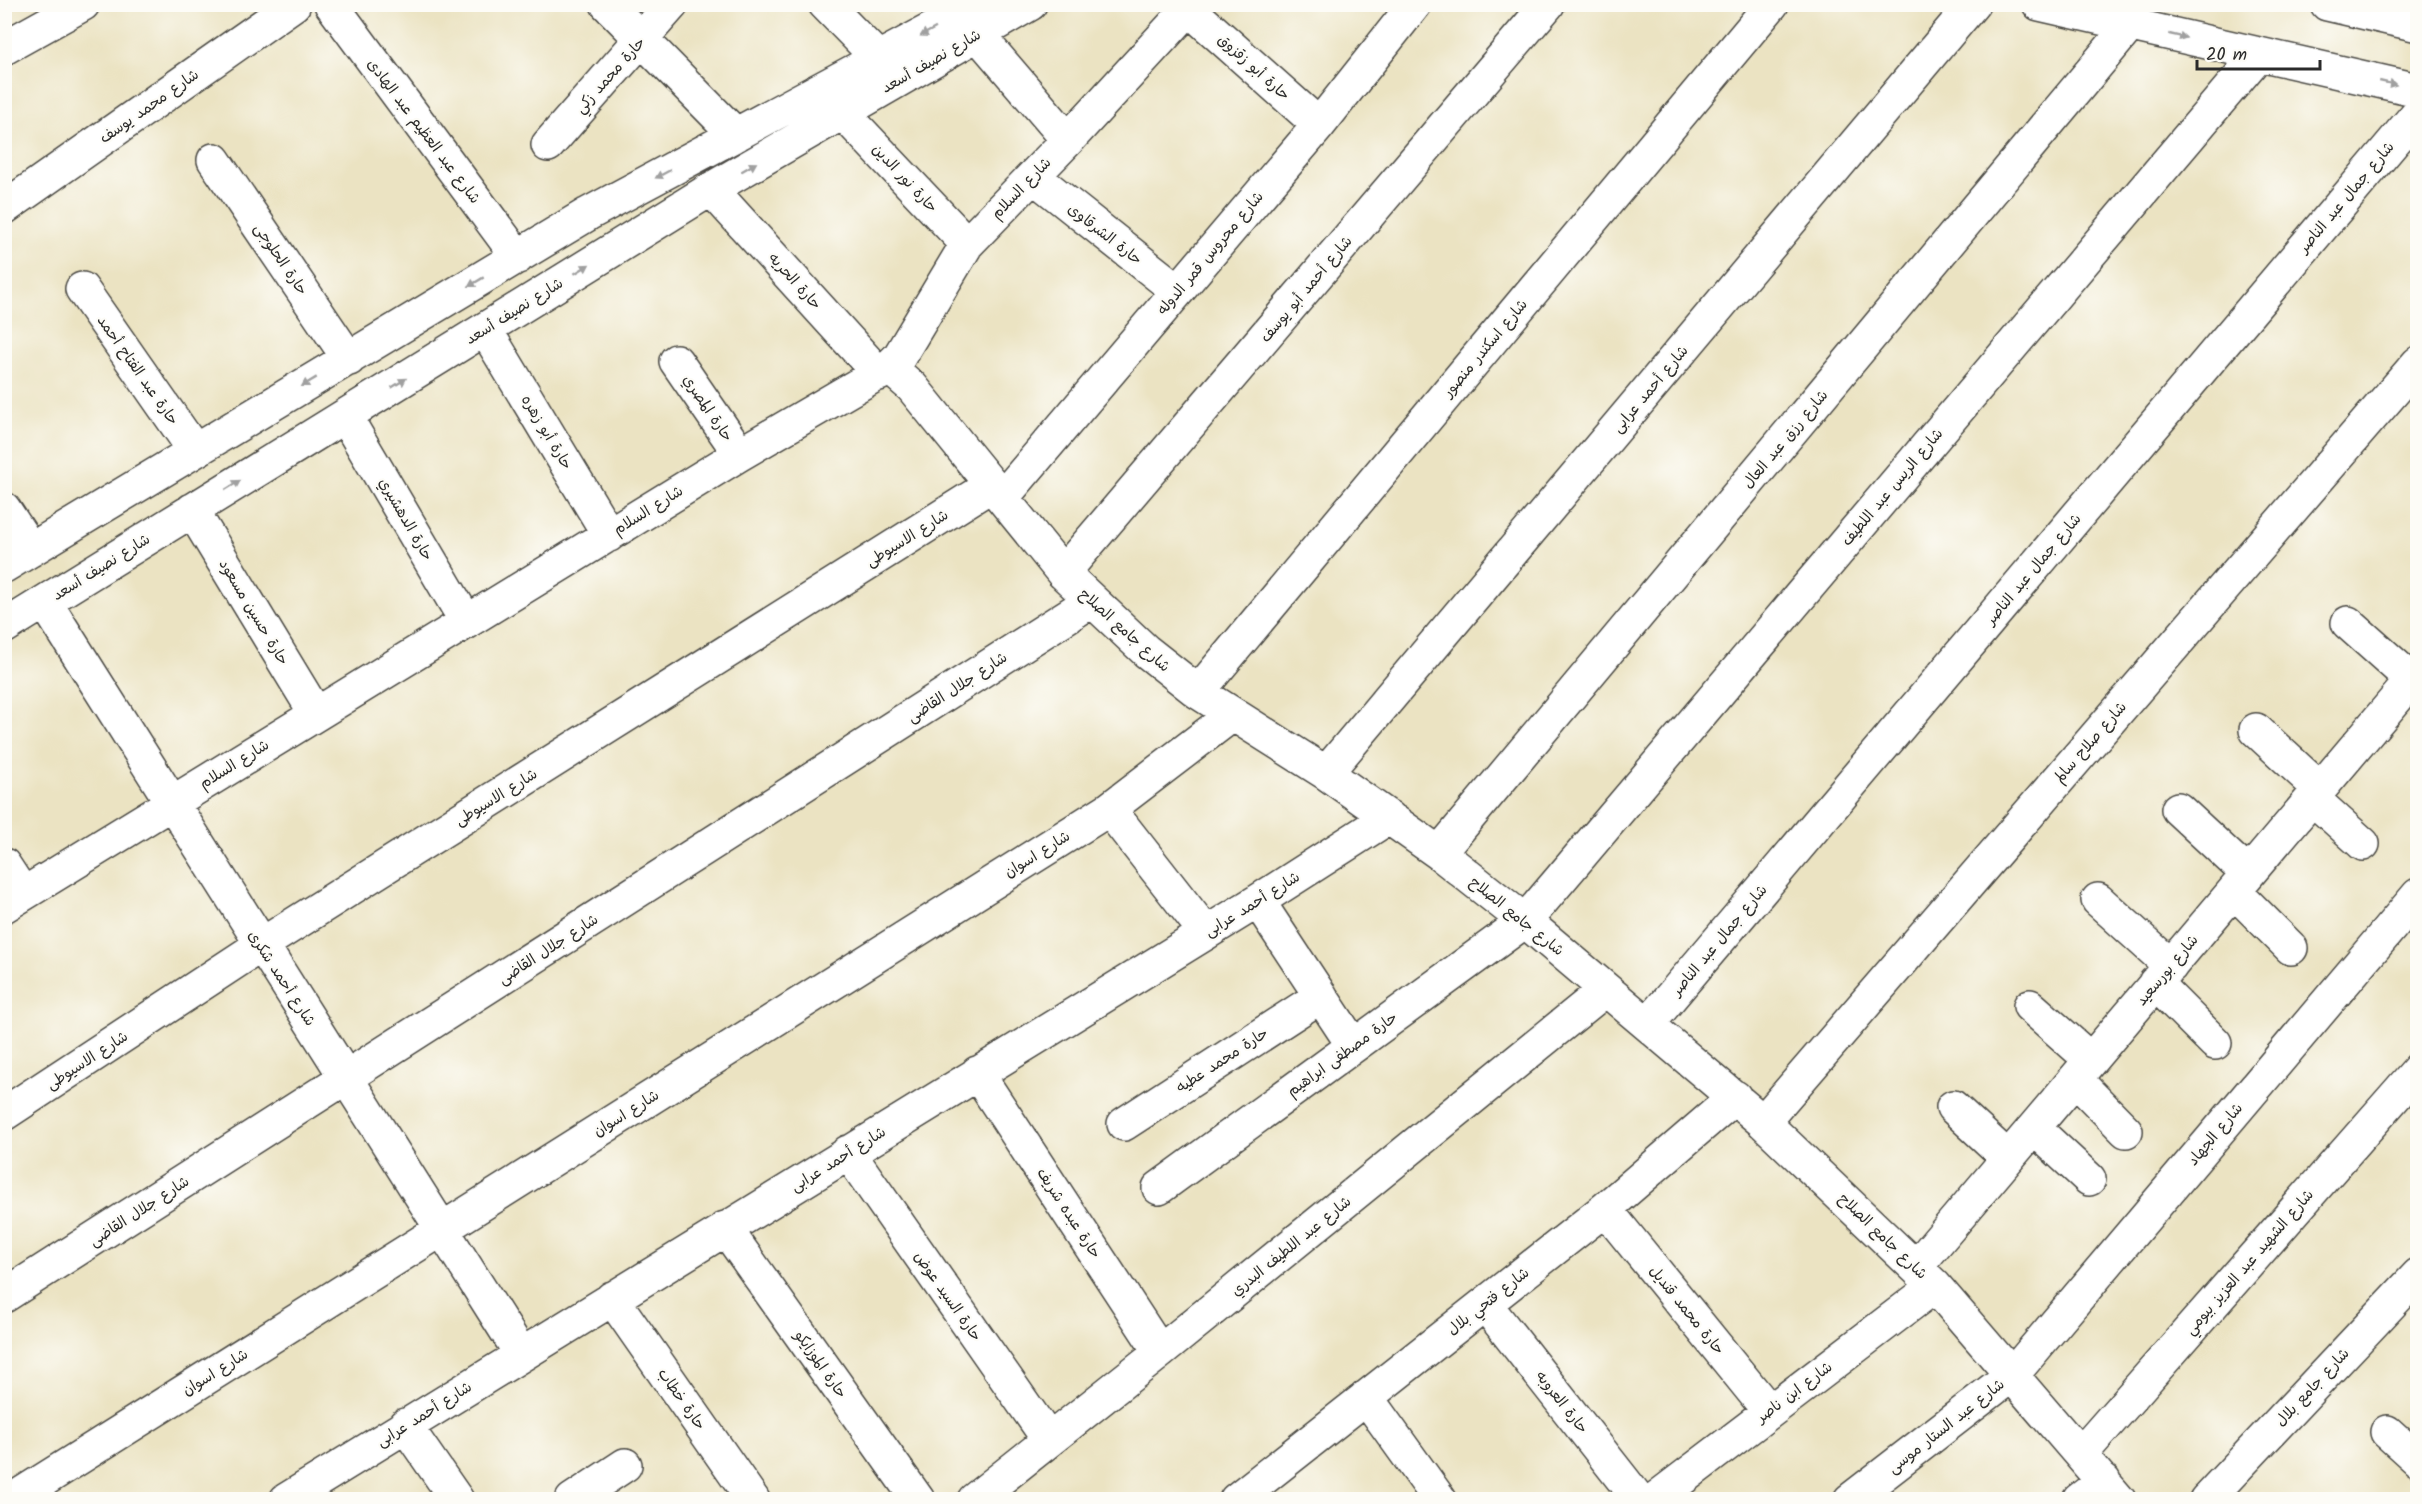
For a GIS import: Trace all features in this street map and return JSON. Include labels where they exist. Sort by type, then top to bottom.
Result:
[{"type":"street","points":[[4,48],[83,4]]},
{"type":"street","name":"شارع محمد يوسف","points":[[4,208],[294,4]]},
{"type":"street","name":"شارع عبد العظيم عبد الهادى","points":[[331,4],[518,257]]},
{"type":"street","points":[[606,4],[736,135]]},
{"type":"street","name":"حارة محمد زكي","points":[[548,145],[672,4]]},
{"type":"street","name":"شارع نصيف أسعد","points":[[18,558],[588,214],[878,58],[979,20],[1030,4]]},
{"type":"street","name":"شارع محروس قمر الدوله","points":[[996,492],[1178,291],[1319,124],[1415,4]]},
{"type":"street","name":"شارع أحمد أبو يوسف","points":[[1063,573],[1548,4]]},
{"type":"street","name":"شارع اسكندر منصور","points":[[1198,692],[1773,4]]},
{"type":"street","name":"شارع أحمد عرابى","points":[[1326,773],[1973,4]]},
{"type":"street","points":[[2038,4],[2418,90]]},
{"type":"street","points":[[2327,4],[2418,25]]},
{"type":"street","name":"حارة أبو زقزوق","points":[[1191,7],[1319,124]]},
{"type":"street","name":"شارع السلام","points":[[14,900],[740,454],[884,371],[899,357],[967,244],[1068,140],[1191,7]]},
{"type":"street","points":[[834,8],[878,58]]},
{"type":"street","points":[[979,20],[1068,140]]},
{"type":"street","name":"شارع نصيف أسعد","points":[[4,627],[711,189],[843,113],[979,20]]},
{"type":"street","name":"شارع رزق عبد العال","points":[[1439,853],[2130,25]]},
{"type":"street","name":"شارع الريس عبد اللطيف","points":[[1525,921],[2259,54]]},
{"type":"street","name":"حارة نور الدين","points":[[843,113],[967,244]]},
{"type":"street","name":"شارع جمال عبد الناصر","points":[[1647,1024],[2418,113]]},
{"type":"street","name":"حارة الحلوجى","points":[[214,160],[349,358]]},
{"type":"street","name":"حارة الشرقاوى","points":[[1033,176],[1178,291]]},
{"type":"street","name":"حارة الحريه","points":[[711,189],[884,371]]},
{"type":"street","name":"حارة عبد الفتاح أحمد","points":[[82,289],[195,451]]},
{"type":"street","name":"حارة أبو زهره","points":[[485,329],[609,535]]},
{"type":"street","name":"حارة المصري","points":[[676,361],[740,454]]},
{"type":"street","name":"شارع صلاح سالم","points":[[1763,1122],[2418,363]]},
{"type":"street","name":"شارع جامع الصلاح","points":[[884,371],[912,387],[1063,573],[1091,602],[1146,651],[1198,692],[1326,773],[1439,853],[1525,921],[1605,990],[1736,1096],[1925,1276],[2081,1454],[2101,1493]]},
{"type":"street","name":"حارة الدهشيري","points":[[345,416],[466,621]]},
{"type":"street","name":"شارع الاسيوطى","points":[[4,1114],[261,945],[996,492]]},
{"type":"street","points":[[4,509],[18,558]]},
{"type":"street","name":"حارة حسين مسعود","points":[[192,510],[316,714]]},
{"type":"street","name":"شارع أحمد شكرى","points":[[45,602],[521,1354]]},
{"type":"street","name":"شارع جلال القاضى","points":[[4,1296],[1091,602]]},
{"type":"street","points":[[2348,623],[2415,677]]},
{"type":"street","name":"شارع بورسعيد","points":[[1925,1276],[2008,1158],[2415,677]]},
{"type":"street","name":"شارع اسوان","points":[[12,1500],[1109,808],[1232,715]]},
{"type":"street","points":[[2256,729],[2362,844]]},
{"type":"street","points":[[1109,808],[1206,933]]},
{"type":"street","points":[[2178,809],[2241,882],[2291,948]]},
{"type":"street","name":"شارع أحمد عرابى","points":[[286,1500],[1258,901],[1389,817]]},
{"type":"street","points":[[4,866],[14,900]]},
{"type":"street","name":"شارع الجهاد","points":[[2013,1374],[2418,895]]},
{"type":"street","points":[[2098,900],[2163,974],[2215,1043]]},
{"type":"street","points":[[1258,901],[1353,1045]]},
{"type":"street","name":"حارة مصطفى ابراهيم","points":[[1159,1188],[1525,921]]},
{"type":"street","name":"شارع عبد اللطيف البدري","points":[[974,1500],[1160,1352],[1605,990]]},
{"type":"street","name":"حارة محمد عطيه","points":[[1124,1124],[1321,996]]},
{"type":"street","points":[[2030,1006],[2083,1069],[2126,1131]]},
{"type":"street","name":"شارع الشهيد عبد العزيز بيومي","points":[[2081,1454],[2418,1070]]},
{"type":"street","name":"حارة عبده شريف","points":[[977,1073],[1160,1352]]},
{"type":"street","name":"شارع فتحي بلال","points":[[1247,1496],[1366,1398],[1605,1209],[1736,1096]]},
{"type":"street","points":[[1953,1107],[2008,1158]]},
{"type":"street","points":[[2034,1128],[2089,1179]]},
{"type":"street","name":"حارة السيد عوض","points":[[848,1152],[1048,1440]]},
{"type":"street","name":"حارة محمد قنديل","points":[[1605,1209],[1769,1411]]},
{"type":"street","name":"حارة الموزايكو","points":[[725,1228],[918,1500]]},
{"type":"street","name":"شارع جامع بلال","points":[[2206,1500],[2418,1275]]},
{"type":"street","name":"شارع ابن ناصر","points":[[1654,1500],[1769,1411],[1925,1276]]},
{"type":"street","name":"حارة خطاب","points":[[612,1298],[753,1500]]},
{"type":"street","name":"حارة العروبه","points":[[1485,1304],[1639,1500]]},
{"type":"street","name":"شارع عبد الستار موسى","points":[[1850,1500],[2013,1374]]},
{"type":"street","points":[[1366,1398],[1440,1500]]},
{"type":"street","points":[[405,1425],[457,1500]]},
{"type":"street","points":[[2387,1432],[2418,1460]]},
{"type":"street","points":[[588,1495],[625,1465]]}]
